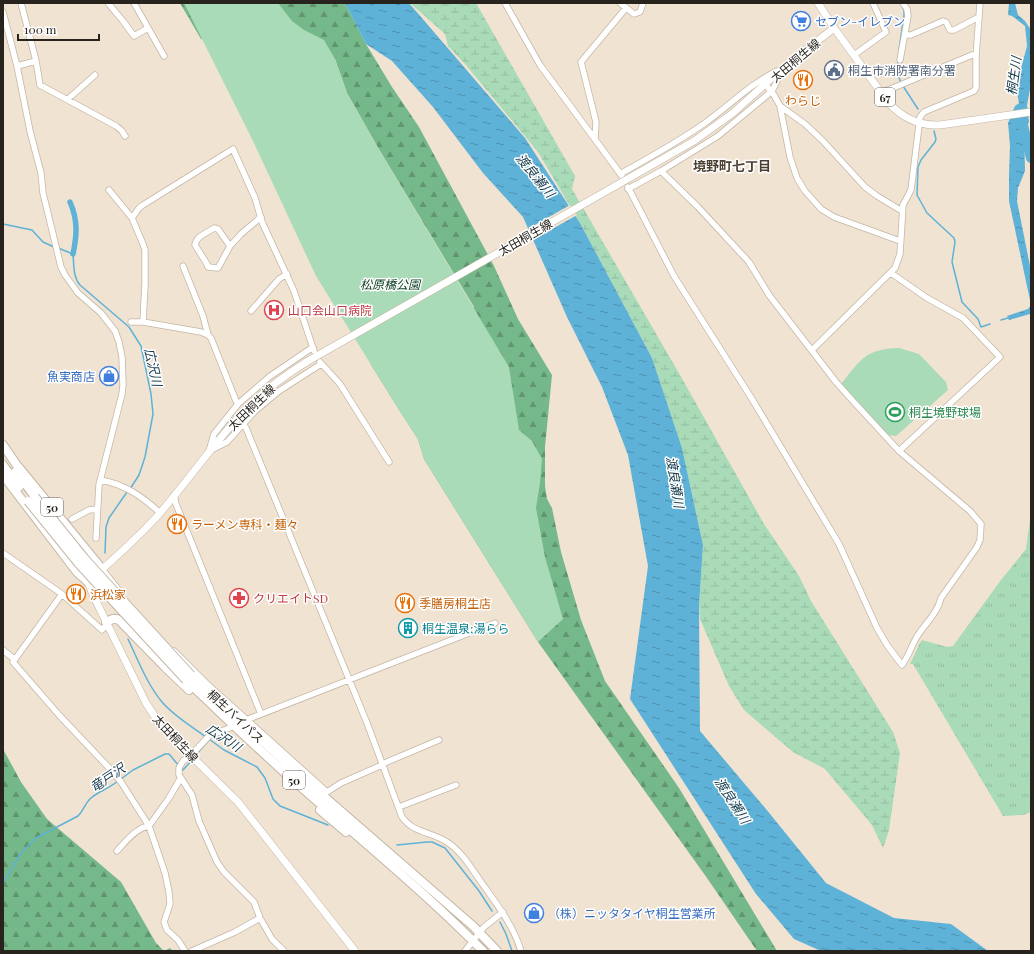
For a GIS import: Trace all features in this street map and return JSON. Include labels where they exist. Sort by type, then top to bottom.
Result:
[{"type":"highway","name":"50","points":[[3,445],[16,464],[102,569]]},
{"type":"highway","name":"桐生バイパス","points":[[3,453],[32,499]]},
{"type":"highway","name":"桐生バイパス","points":[[3,464],[32,499],[80,564],[189,677],[229,722],[278,767],[404,876],[483,951]]},
{"type":"highway","name":"50","points":[[3,475],[78,572],[88,582]]},
{"type":"highway","name":"50","points":[[106,622],[116,618],[123,623],[164,667],[334,822],[373,854],[404,876]]},
{"type":"highway","name":"桐生バイパス","points":[[189,677],[480,933],[497,951]]},
{"type":"highway","name":"50","points":[[327,792],[369,829],[388,852]]},
{"type":"main road","name":"67","points":[[818,3],[834,28],[881,93],[897,112],[918,123],[929,126],[940,125],[1031,112]]},
{"type":"main road","name":"太田桐生線","points":[[355,951],[238,802],[173,738],[154,715],[146,703],[88,582],[133,542],[160,513],[233,422],[264,392],[291,372],[340,342],[694,141],[733,113],[763,82],[834,28]]},
{"type":"street","points":[[21,3],[36,62],[40,85],[116,126],[125,136]]},
{"type":"street","points":[[108,3],[134,36],[148,28]]},
{"type":"street","points":[[134,3],[164,56]]},
{"type":"street","points":[[505,3],[540,65],[621,175],[689,134],[763,82],[772,91],[780,106],[790,157],[797,178],[805,191],[821,209],[834,217],[900,241]]},
{"type":"street","points":[[620,3],[634,14],[640,12],[643,3]]},
{"type":"street","points":[[854,55],[886,32],[873,3]]},
{"type":"street","points":[[900,60],[906,35],[908,16],[907,9],[903,3]]},
{"type":"street","points":[[812,350],[891,273],[898,262],[902,211],[903,205],[911,190],[918,123],[924,112],[974,91],[976,88],[976,56],[980,3]]},
{"type":"street","points":[[595,139],[596,122],[581,62],[626,8]]},
{"type":"street","points":[[3,12],[17,66],[30,131],[41,172],[43,193],[61,267],[78,293],[105,318],[115,331],[119,342],[123,372],[122,394],[100,480],[96,538]]},
{"type":"street","points":[[906,35],[911,35],[943,21],[946,22],[950,30],[954,30],[979,17]]},
{"type":"street","points":[[881,93],[972,56],[976,56]]},
{"type":"street","points":[[17,66],[36,62]]},
{"type":"street","points":[[661,171],[698,207],[749,262],[769,295],[836,382],[899,451],[970,511],[981,524],[982,531],[977,547],[942,598],[940,605],[917,636],[908,657],[902,665],[887,645],[877,628],[839,544],[752,399],[674,276],[628,188],[661,171],[718,136],[772,91],[784,67]]},
{"type":"street","points":[[68,99],[95,75]]},
{"type":"street","points":[[780,106],[805,124],[865,187],[902,211]]},
{"type":"street","points":[[132,218],[143,205],[232,149],[255,198],[271,242],[299,303],[314,349],[269,377],[238,404],[214,434],[209,451]]},
{"type":"street","points":[[109,190],[132,218],[141,236],[145,250],[143,322]]},
{"type":"street","points":[[230,246],[216,228],[199,238],[195,243],[208,267],[215,268],[220,265],[230,246],[241,234],[261,217]]},
{"type":"street","points":[[183,266],[203,316],[208,335],[211,338],[238,404]]},
{"type":"street","points":[[891,273],[927,298],[964,318],[1000,357],[899,451]]},
{"type":"street","points":[[251,311],[279,279],[287,274]]},
{"type":"street","points":[[131,322],[143,322],[202,332],[208,335]]},
{"type":"street","points":[[209,451],[227,442],[255,411],[279,391],[320,363],[340,384],[389,462]]},
{"type":"street","points":[[243,424],[246,428],[349,679],[402,817],[406,823],[414,829],[445,841],[455,848],[503,912],[515,935],[521,951]]},
{"type":"street","points":[[100,480],[129,489],[142,497],[160,513]]},
{"type":"street","points":[[174,495],[176,504],[262,714]]},
{"type":"street","points":[[72,519],[90,510],[97,509]]},
{"type":"street","points":[[3,553],[62,594],[102,630],[106,622]]},
{"type":"street","points":[[102,569],[126,599],[166,643],[206,683],[327,792],[340,783],[439,740]]},
{"type":"street","points":[[62,594],[13,662],[121,782],[149,826],[165,872],[169,892],[170,904],[164,922],[166,930],[178,940],[185,951]]},
{"type":"street","points":[[246,720],[495,622]]},
{"type":"street","points":[[3,650],[14,659]]},
{"type":"street","points":[[230,728],[207,738],[180,765],[178,771],[180,779],[192,795],[199,821],[217,862],[224,872],[254,902],[260,918],[272,939],[284,951]]},
{"type":"street","points":[[117,851],[144,826],[149,826],[166,803],[180,779]]},
{"type":"street","points":[[399,807],[456,785]]},
{"type":"street","points":[[464,951],[494,918],[503,912]]},
{"type":"street","points":[[192,951],[235,932],[260,918]]},
{"type":"green space","points":[[180,3],[345,3],[366,44],[392,87],[419,127],[494,266],[518,319],[552,375],[545,447],[545,486],[547,499],[552,508],[561,552],[581,620],[605,681],[679,788],[777,951],[757,951],[707,878],[538,642],[424,459],[418,439],[370,363],[474,307],[377,146],[347,93],[335,59],[201,39]]},
{"type":"green space","name":"松原橋公園","points":[[184,3],[278,3],[292,21],[304,30],[324,40],[335,59],[347,93],[509,367],[519,430],[532,441],[542,459],[536,508],[545,557],[563,619],[538,642],[424,459],[418,439],[316,276],[253,141]]},
{"type":"green space","points":[[410,3],[476,3],[575,176],[572,189],[680,375],[764,524],[799,576],[811,601],[893,732],[900,753],[889,830],[883,848],[872,825],[825,769],[793,752],[744,710],[729,686],[700,619],[699,606],[703,545],[682,448],[652,358],[580,223],[538,152],[465,64],[448,46],[445,34]]},
{"type":"green space","name":"桐生境野球場","points":[[899,348],[919,354],[946,382],[948,390],[896,436],[887,435],[841,384],[864,357],[878,351]]},
{"type":"green space","points":[[1031,512],[1031,812],[1023,815],[1003,816],[913,664],[910,664],[922,640],[947,647],[953,646],[1001,580],[1026,549]]},
{"type":"green space","points":[[3,749],[21,782],[47,819],[121,882],[156,943],[164,951],[3,951]]},
{"type":"green space","points":[[170,948],[173,951],[164,951]]},
{"type":"water","name":"渡良瀬川","points":[[345,3],[409,3],[525,138],[580,223],[652,358],[682,448],[703,545],[699,606],[700,731],[826,883],[894,918],[951,924],[988,951],[821,951],[794,939],[756,894],[630,699],[648,566],[628,455],[602,387],[567,317],[523,217],[483,173],[433,107],[392,61],[366,44]]},
{"type":"water","points":[[1009,3],[1015,3],[1018,15],[1025,21],[1031,30],[1031,84],[1027,105],[1029,122],[1028,124],[1024,125],[1025,171],[1018,188],[1017,201],[1031,271],[1031,305],[1009,201],[1010,145],[1008,123],[1015,106],[1019,103],[1016,87],[1027,46],[1025,26],[1012,16],[1008,15]]},
{"type":"water","points":[[1031,305],[1031,315],[1009,320],[1007,316],[1028,309]]},
{"type":"pier","points":[[570,205],[577,215],[531,241],[526,230]]},
{"type":"waterway","points":[[899,50],[904,15],[902,6]]},
{"type":"waterway","points":[[898,59],[897,72],[901,83]]},
{"type":"waterway","points":[[903,86],[918,109]]},
{"type":"waterway","name":"桐生川","points":[[1021,117],[1031,158]]},
{"type":"waterway","points":[[934,131],[936,139],[935,142],[921,160],[918,167],[917,195],[927,213],[954,238],[955,242],[952,262],[962,302],[978,319],[981,327],[990,324]]},
{"type":"waterway","points":[[70,202],[76,221],[73,254]]},
{"type":"waterway","name":"広沢川","points":[[3,224],[32,230],[43,242],[54,247]]},
{"type":"waterway","name":"広沢川","points":[[58,248],[73,254],[75,275],[80,285],[129,327],[141,346],[151,394],[153,414],[145,457],[139,475],[130,489]]},
{"type":"waterway","points":[[1001,320],[1008,318]]},
{"type":"waterway","name":"広沢川","points":[[105,553],[106,527],[109,518],[127,492]]},
{"type":"waterway","name":"広沢川","points":[[128,639],[147,680],[162,702],[177,716],[206,737]]},
{"type":"waterway","name":"広沢川","points":[[209,739],[224,750],[257,767],[265,778],[273,799],[280,806],[328,825]]},
{"type":"waterway","name":"竜戸沢","points":[[194,757],[209,740]]},
{"type":"waterway","name":"竜戸沢","points":[[121,779],[133,770],[165,754],[169,754],[179,766]]},
{"type":"waterway","name":"竜戸沢","points":[[181,768],[183,770],[192,760]]},
{"type":"waterway","name":"竜戸沢","points":[[3,883],[21,853],[36,838],[78,816],[91,798],[118,781]]},
{"type":"waterway","name":"広沢川","points":[[397,845],[432,842],[445,848],[479,891],[492,911]]},
{"type":"waterway","name":"広沢川","points":[[500,922],[512,951]]},
{"type":"place","name":"セブン-イレブン","points":[[801,21]]},
{"type":"place","name":"桐生市消防署南分署","points":[[834,70]]},
{"type":"place","name":"わらじ","points":[[803,80]]},
{"type":"place","name":"山口会山口病院","points":[[274,310]]},
{"type":"place","name":"魚実商店","points":[[109,376]]},
{"type":"place","name":"桐生境野球場","points":[[895,412]]},
{"type":"place","name":"ラーメン専科・麺々","points":[[177,524]]},
{"type":"place","name":"浜松家","points":[[76,594]]},
{"type":"place","name":"クリエイトSD","points":[[239,598]]},
{"type":"place","name":"季膳房桐生店","points":[[405,603]]},
{"type":"place","name":"桐生温泉;湯らら","points":[[408,628]]},
{"type":"place","name":"（株）ニッタタイヤ桐生営業所","points":[[534,913]]},
{"type":"district","name":"境野町七丁目","points":[[732,165]]}]
